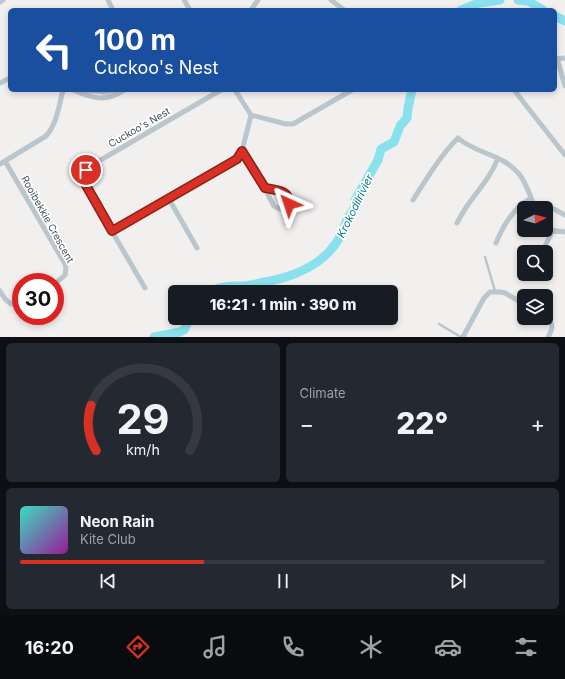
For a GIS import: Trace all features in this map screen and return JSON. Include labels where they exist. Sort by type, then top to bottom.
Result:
[{"type":"street","points":[[0,2],[4,0]]},
{"type":"street","points":[[331,0],[341,8]]},
{"type":"street","points":[[557,61],[565,86]]},
{"type":"street","name":"Rooibekkie Crescent","points":[[62,92],[50,132],[46,136],[2,162],[65,264],[66,268],[64,276]]},
{"type":"street","points":[[78,92],[91,97],[107,98],[121,92]]},
{"type":"street","name":"Cuckoo's Nest","points":[[145,288],[85,185],[82,176],[83,172],[92,165],[219,92]]},
{"type":"street","points":[[236,92],[251,115],[286,124],[293,124],[349,92]]},
{"type":"street","points":[[516,92],[565,155]]},
{"type":"street","points":[[112,231],[237,159],[242,151],[251,115]]},
{"type":"street","points":[[413,200],[432,170],[458,138],[465,144],[511,165],[520,174],[532,201]]},
{"type":"street","points":[[242,151],[265,188],[270,199],[277,208],[282,209],[288,206],[289,200],[286,194],[265,188]]},
{"type":"street","points":[[457,223],[467,206],[494,170],[498,158]]},
{"type":"street","points":[[496,243],[505,224],[512,214],[521,204],[531,198]]},
{"type":"street","points":[[169,199],[197,248]]},
{"type":"street","points":[[554,209],[565,215]]},
{"type":"street","points":[[553,230],[565,232]]},
{"type":"street","points":[[0,291],[5,299],[12,304]]},
{"type":"street","points":[[462,337],[484,298],[490,292],[495,291],[505,293],[517,300]]},
{"type":"street","points":[[548,337],[552,329],[552,325]]},
{"type":"lane","points":[[485,257],[495,291]]},
{"type":"lane","points":[[439,324],[462,337]]},
{"type":"waterway","name":"Krokodilrivier","points":[[466,8],[479,3],[500,0]]},
{"type":"waterway","name":"Krokodilrivier","points":[[518,0],[528,1],[540,8]]},
{"type":"waterway","name":"Krokodilrivier","points":[[557,17],[565,21]]},
{"type":"waterway","name":"Krokodilrivier","points":[[250,285],[295,274],[317,262],[335,245],[347,219],[356,206],[357,203],[355,200],[378,160],[381,149],[394,142],[400,126],[407,118],[412,92]]},
{"type":"waterway","name":"Krokodilrivier","points":[[154,337],[180,332],[184,330],[186,325]]},
{"type":"route","points":[[86,170],[83,172],[83,180],[112,231],[237,159],[241,155],[242,151],[265,188],[286,194],[288,196],[289,204]]}]
